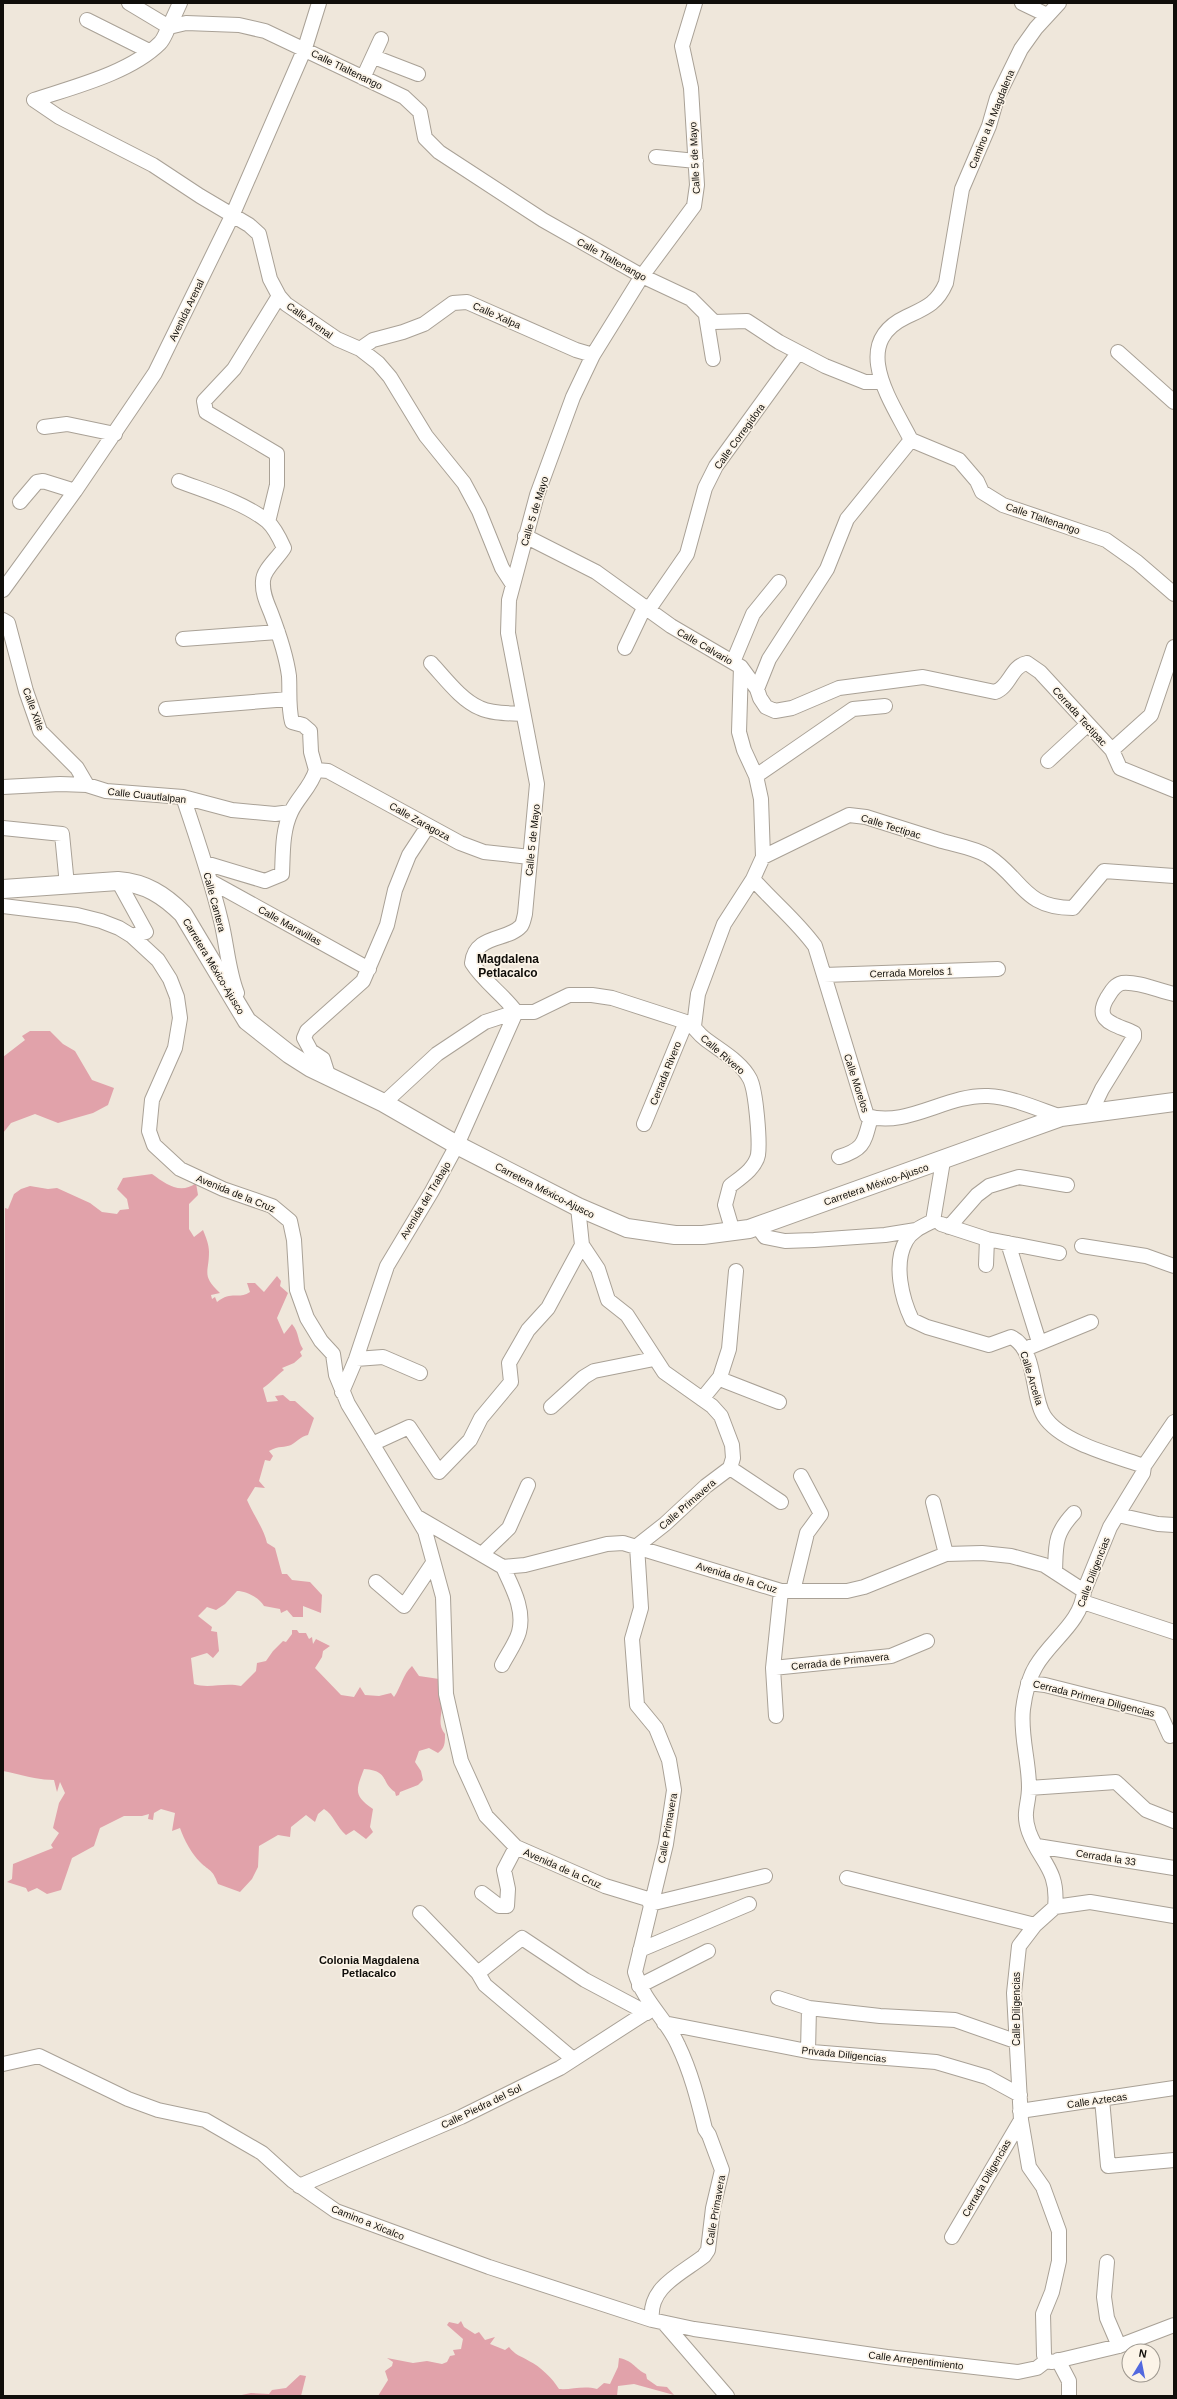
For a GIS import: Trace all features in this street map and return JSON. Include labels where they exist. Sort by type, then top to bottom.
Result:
[{"type":"main road","name":"Carretera México-Ajusco","points":[[3,889],[67,886],[118,881],[134,882],[150,888],[172,902],[183,914],[247,1021],[289,1054],[329,1078],[384,1103],[457,1145],[578,1207],[627,1228],[649,1233],[703,1235],[733,1232],[757,1226],[943,1161],[1061,1117],[1174,1102]]},
{"type":"street","points":[[129,3],[169,27]]},
{"type":"street","points":[[87,20],[149,51],[161,43],[180,3]]},
{"type":"street","name":"Avenida Arenal","points":[[3,590],[115,434],[155,373],[232,216],[305,48],[319,3]]},
{"type":"street","name":"Calle 5 de Mayo","points":[[516,1012],[504,996],[492,986],[472,963],[473,958],[487,941],[515,931],[522,926],[530,857],[537,784],[508,633],[509,600],[537,495],[573,397],[593,355],[642,276],[694,206],[697,191],[696,161],[690,88],[682,46],[695,3]]},
{"type":"street","points":[[1022,3],[1047,15]]},
{"type":"street","name":"Camino a la Magdalena","points":[[882,382],[877,354],[878,345],[890,326],[928,308],[943,291],[946,283],[962,189],[989,126],[997,98],[1021,49],[1047,15],[1059,3]]},
{"type":"street","name":"Calle Tlaltenango","points":[[169,27],[186,23],[239,25],[265,31],[305,48],[404,97],[420,112],[425,138],[461,167],[543,220],[642,276],[691,299],[706,316]]},
{"type":"street","points":[[363,78],[381,39]]},
{"type":"street","name":"Calle Arenal","points":[[149,51],[140,58],[78,88],[34,100],[59,117],[153,165],[232,216],[249,225],[259,234],[270,279],[279,296],[286,304],[337,340],[360,349],[378,363],[390,377],[426,436],[464,483],[479,511],[502,568],[513,585]]},
{"type":"street","points":[[374,57],[418,74]]},
{"type":"street","points":[[656,157],[696,161]]},
{"type":"street","points":[[268,522],[277,485],[277,454],[206,412],[204,401],[234,369],[279,296]]},
{"type":"street","name":"Calle Xalpa","points":[[360,349],[373,340],[403,332],[424,324],[453,303],[467,302],[570,348],[593,355]]},
{"type":"street","points":[[706,316],[714,322],[747,321],[798,353],[850,377],[865,382],[882,382],[911,440],[847,519],[828,569],[769,659],[757,689],[737,664],[753,614],[779,582]]},
{"type":"street","points":[[706,316],[713,359]]},
{"type":"street","points":[[1118,352],[1174,402]]},
{"type":"street","name":"Calle Corregidora","points":[[625,648],[647,608],[687,554],[705,488],[716,466],[798,353]]},
{"type":"street","points":[[44,427],[67,424],[115,434]]},
{"type":"street","name":"Calle Tlaltenango","points":[[911,440],[959,460],[977,481],[982,492],[1003,505],[1106,540],[1138,562],[1174,594]]},
{"type":"street","points":[[20,502],[38,482],[43,481],[75,491]]},
{"type":"street","points":[[179,481],[246,508],[268,522],[284,548],[278,559],[269,567],[262,579],[263,593],[278,632],[289,676],[289,699],[292,722],[303,725],[310,731],[311,752],[316,770],[313,782],[291,812],[284,834],[282,874],[265,881],[204,863]]},
{"type":"street","name":"Calle Calvario","points":[[525,536],[596,572],[671,626],[737,664],[739,732],[744,750],[756,776],[761,798],[763,857]]},
{"type":"street","name":"Calle Xitle","points":[[3,620],[8,623],[26,691],[40,731],[77,768],[87,785]]},
{"type":"street","points":[[183,639],[278,632]]},
{"type":"street","points":[[1112,750],[1151,714],[1174,647]]},
{"type":"street","name":"Cerrada Tectipac","points":[[757,689],[760,698],[766,707],[775,711],[792,708],[839,688],[923,677],[991,692],[999,690],[1016,668],[1027,662],[1040,672],[1112,750],[1120,768],[1174,790]]},
{"type":"street","points":[[431,663],[460,693],[479,708],[506,714],[523,714]]},
{"type":"street","points":[[166,709],[289,699]]},
{"type":"street","points":[[756,776],[852,709],[885,706]]},
{"type":"street","points":[[1048,761],[1088,724]]},
{"type":"street","name":"Calle Zaragoza","points":[[316,770],[328,771],[460,843],[484,852],[530,857]]},
{"type":"street","name":"Calle Cuautlalpan","points":[[3,787],[60,784],[87,785],[106,791],[183,797],[232,810],[275,814],[291,812]]},
{"type":"street","name":"Calle Cantera","points":[[183,797],[210,881],[227,948],[230,975],[241,1000],[240,1009]]},
{"type":"street","name":"Calle Tectipac","points":[[763,857],[849,816],[858,815],[987,855],[1005,870],[1031,898],[1046,906],[1073,908],[1104,871],[1174,876]]},
{"type":"street","points":[[329,1078],[323,1059],[311,1051],[304,1038],[307,1031],[359,986],[369,969],[387,925],[395,890],[409,855],[428,826]]},
{"type":"street","points":[[3,828],[62,834],[67,886]]},
{"type":"street","points":[[384,1103],[451,1044],[485,1022],[516,1012],[534,1012],[569,996],[592,995],[612,998],[690,1024],[698,994],[724,924],[753,879],[763,857]]},
{"type":"street","name":"Calle Morelos","points":[[753,879],[776,906],[798,923],[815,946],[866,1116],[878,1120],[913,1114],[965,1099],[988,1096],[1019,1102],[1061,1117]]},
{"type":"street","points":[[118,881],[155,946],[158,960]]},
{"type":"street","name":"Calle Maravillas","points":[[210,881],[369,969]]},
{"type":"street","name":"Avenida de la Cruz","points":[[3,906],[77,915],[102,921],[119,928],[132,936],[158,960],[170,979],[177,997],[180,1018],[175,1048],[152,1100],[149,1131],[154,1145],[180,1169],[223,1189],[272,1206],[290,1221],[294,1240],[298,1290],[307,1318],[321,1341],[333,1354],[336,1375],[342,1392],[426,1532],[443,1598],[446,1694],[461,1761],[486,1816],[516,1847],[605,1886],[651,1902]]},
{"type":"street","points":[[132,936],[146,932]]},
{"type":"street","name":"Cerrada Morelos 1","points":[[824,975],[998,969]]},
{"type":"street","points":[[1091,1112],[1102,1089],[1134,1037],[1134,1033],[1105,1020],[1102,1014],[1102,1008],[1113,988],[1122,984],[1136,984],[1174,994]]},
{"type":"street","name":"Avenida del Trabajo","points":[[342,1392],[356,1359],[387,1266],[432,1191],[457,1145],[516,1012]]},
{"type":"street","name":"Cerrada Rivero","points":[[644,1124],[690,1024]]},
{"type":"street","name":"Calle Rivero","points":[[690,1024],[701,1036],[741,1067],[750,1079],[756,1099],[758,1155],[748,1173],[730,1186],[725,1205],[733,1232]]},
{"type":"street","points":[[839,1157],[854,1152],[863,1145],[871,1118]]},
{"type":"street","points":[[943,1161],[933,1221],[987,1239],[1059,1253]]},
{"type":"street","points":[[949,1227],[977,1195],[989,1186],[1020,1177],[1067,1185]]},
{"type":"street","points":[[578,1207],[582,1245],[598,1269],[608,1300],[627,1315],[654,1359],[664,1372],[702,1399],[721,1416],[728,1430],[733,1458],[730,1468],[781,1502]]},
{"type":"street","name":"Calle Arcelia","points":[[757,1226],[765,1237],[785,1241],[885,1235],[916,1230],[933,1221]]},
{"type":"street","name":"Calle Arcelia","points":[[916,1230],[906,1241],[901,1254],[900,1269],[906,1307],[912,1320],[927,1327],[989,1345],[1011,1337],[1020,1341],[1044,1416],[1059,1431],[1093,1448],[1144,1466]]},
{"type":"street","points":[[986,1266],[987,1239]]},
{"type":"street","points":[[1008,1243],[1039,1342]]},
{"type":"street","points":[[372,1444],[409,1427],[439,1472],[470,1440],[481,1418],[511,1382],[509,1363],[528,1330],[548,1308],[582,1245]]},
{"type":"street","points":[[1082,1246],[1146,1256],[1174,1266]]},
{"type":"street","points":[[702,1399],[720,1377],[729,1349],[736,1271]]},
{"type":"street","points":[[1024,1350],[1039,1342],[1091,1322]]},
{"type":"street","points":[[356,1359],[382,1357],[420,1373]]},
{"type":"street","points":[[551,1407],[584,1377],[594,1371],[654,1359]]},
{"type":"street","points":[[720,1377],[725,1381],[779,1402]]},
{"type":"street","name":"Calle Diligencias","points":[[1069,2396],[1069,2381],[1052,2361],[1044,2355],[1043,2314],[1052,2292],[1059,2261],[1059,2231],[1043,2187],[1029,2167],[1020,2116],[1020,2095],[1015,2041],[1015,1968],[1019,1946],[1035,1925],[1055,1907],[1057,1892],[1054,1880],[1030,1833],[1026,1819],[1029,1788],[1023,1738],[1023,1710],[1028,1683],[1036,1665],[1075,1617],[1110,1527],[1142,1473],[1144,1466],[1174,1422]]},
{"type":"street","name":"Calle Primavera","points":[[658,2322],[651,2303],[660,2289],[704,2256],[708,2250],[713,2208],[722,2170],[709,2135],[705,2130],[693,2078],[678,2045],[664,2024],[650,2011],[639,1986],[635,1972],[666,1844],[674,1790],[673,1774],[656,1728],[637,1704],[632,1639],[641,1608],[637,1546],[665,1524],[706,1486],[730,1468]]},
{"type":"street","points":[[776,1716],[773,1668],[787,1591],[807,1533],[821,1514],[801,1476]]},
{"type":"street","points":[[482,1554],[509,1528],[528,1485]]},
{"type":"street","points":[[933,1502],[946,1554]]},
{"type":"street","points":[[1055,1572],[1056,1543],[1061,1527],[1074,1513]]},
{"type":"street","points":[[1118,1515],[1158,1524],[1174,1525]]},
{"type":"street","name":"Avenida de la Cruz","points":[[417,1516],[503,1567],[525,1565],[607,1544],[623,1543],[787,1591],[847,1591],[864,1587],[946,1554],[982,1552],[1011,1556],[1044,1565],[1055,1572],[1084,1596],[1174,1632]]},
{"type":"street","points":[[376,1582],[404,1606],[433,1563]]},
{"type":"street","points":[[502,1665],[519,1632],[520,1619],[519,1607],[503,1567]]},
{"type":"street","name":"Cerrada de Primavera","points":[[773,1668],[891,1656],[927,1641]]},
{"type":"street","name":"Cerrada Primera Diligencias","points":[[1028,1683],[1045,1685],[1160,1714],[1170,1736]]},
{"type":"street","points":[[1029,1788],[1116,1782],[1146,1810],[1174,1822]]},
{"type":"street","name":"Cerrada la 33","points":[[1037,1846],[1174,1868]]},
{"type":"street","points":[[482,1893],[499,1906],[507,1906],[508,1889],[504,1870],[516,1847]]},
{"type":"street","points":[[651,1902],[765,1876]]},
{"type":"street","points":[[847,1878],[1035,1925]]},
{"type":"street","points":[[1055,1907],[1090,1902],[1174,1916]]},
{"type":"street","points":[[640,1950],[749,1904]]},
{"type":"street","points":[[420,1913],[478,1973],[485,1986],[574,2059]]},
{"type":"street","points":[[478,1973],[522,1938],[585,1980],[650,2011]]},
{"type":"street","points":[[639,1986],[708,1951]]},
{"type":"street","points":[[778,1998],[809,2008],[880,2016],[955,2020],[1015,2041]]},
{"type":"street","points":[[808,2051],[809,2008]]},
{"type":"street","name":"Calle Piedra del Sol","points":[[299,2186],[460,2117],[574,2059],[650,2011]]},
{"type":"street","name":"Privada Diligencias","points":[[664,2024],[808,2051],[936,2062],[987,2078],[1020,2095]]},
{"type":"street","name":"Camino a Xicalco","points":[[3,2064],[39,2056],[128,2099],[158,2110],[205,2120],[262,2153],[299,2186],[336,2211],[489,2268],[658,2322]]},
{"type":"street","name":"Calle Aztecas","points":[[1020,2116],[1102,2099],[1174,2088]]},
{"type":"street","points":[[1102,2099],[1108,2166],[1174,2160]]},
{"type":"street","name":"Cerrada Diligencias","points":[[952,2237],[1020,2116]]},
{"type":"street","points":[[1106,2262],[1104,2297],[1107,2318],[1119,2346]]},
{"type":"street","points":[[658,2322],[727,2396]]},
{"type":"street","name":"Calle Arrepentimiento","points":[[658,2322],[887,2357],[1018,2372],[1037,2368],[1052,2361],[1119,2346],[1174,2325]]},
{"type":"shaded area","points":[[30,1031],[50,1031],[63,1044],[75,1051],[92,1080],[114,1088],[108,1105],[93,1113],[58,1123],[35,1114],[11,1123],[3,1133],[3,1057],[25,1040],[22,1036]]},
{"type":"shaded area","points":[[152,1174],[173,1187],[184,1188],[196,1183],[198,1195],[189,1204],[189,1229],[194,1237],[203,1230],[206,1238],[209,1252],[207,1269],[208,1278],[220,1293],[211,1295],[212,1299],[215,1297],[217,1302],[227,1296],[246,1294],[250,1292],[247,1283],[255,1283],[264,1292],[277,1276],[281,1281],[280,1286],[288,1293],[277,1318],[284,1334],[292,1324],[295,1328],[303,1349],[300,1352],[302,1356],[294,1363],[282,1368],[284,1370],[263,1388],[267,1402],[278,1401],[275,1396],[283,1395],[290,1401],[295,1401],[314,1418],[308,1435],[291,1445],[269,1451],[273,1456],[270,1461],[265,1460],[259,1481],[265,1488],[255,1487],[247,1500],[267,1543],[275,1548],[282,1574],[287,1574],[292,1580],[310,1582],[322,1595],[321,1613],[303,1606],[303,1617],[293,1617],[287,1610],[281,1613],[280,1609],[264,1606],[259,1600],[252,1596],[244,1592],[237,1591],[225,1604],[216,1610],[207,1607],[198,1616],[212,1627],[211,1631],[217,1632],[219,1651],[213,1658],[207,1653],[191,1658],[194,1684],[205,1686],[241,1686],[256,1671],[257,1663],[266,1661],[283,1641],[286,1642],[292,1634],[292,1630],[297,1630],[299,1633],[306,1633],[309,1639],[312,1637],[313,1644],[316,1639],[330,1646],[323,1651],[322,1657],[315,1668],[341,1695],[354,1697],[360,1687],[365,1695],[379,1696],[391,1693],[394,1697],[406,1673],[412,1666],[419,1676],[439,1679],[442,1701],[440,1720],[441,1727],[445,1734],[445,1743],[438,1753],[429,1748],[419,1751],[415,1762],[421,1771],[423,1780],[418,1785],[400,1792],[399,1795],[396,1796],[395,1792],[390,1788],[378,1772],[364,1769],[359,1782],[358,1792],[362,1800],[373,1809],[370,1827],[373,1832],[366,1839],[354,1830],[346,1835],[324,1809],[318,1814],[315,1822],[306,1815],[291,1827],[290,1837],[278,1835],[259,1846],[258,1867],[252,1879],[240,1892],[218,1884],[212,1873],[191,1851],[180,1828],[172,1831],[175,1813],[161,1809],[154,1813],[153,1820],[148,1819],[149,1814],[142,1816],[124,1816],[100,1828],[94,1846],[72,1858],[61,1890],[47,1894],[37,1888],[28,1892],[26,1888],[7,1882],[12,1879],[13,1864],[53,1848],[51,1845],[59,1833],[53,1828],[59,1803],[65,1793],[60,1782],[57,1792],[54,1780],[34,1778],[3,1771],[5,1208],[8,1209],[14,1194],[21,1189],[30,1186],[48,1189],[57,1188],[90,1203],[102,1212],[117,1214],[120,1210],[129,1209],[127,1199],[117,1189],[123,1178]]},
{"type":"shaded area","points":[[461,2321],[464,2327],[475,2334],[479,2332],[485,2340],[495,2337],[490,2344],[505,2350],[509,2347],[516,2354],[542,2369],[559,2389],[587,2387],[597,2389],[604,2383],[610,2384],[618,2367],[619,2358],[631,2363],[646,2374],[647,2379],[657,2386],[667,2387],[674,2395],[634,2384],[618,2386],[617,2396],[378,2396],[388,2380],[385,2371],[392,2366],[393,2362],[387,2358],[413,2363],[427,2361],[442,2364],[447,2362],[450,2356],[455,2355],[453,2350],[461,2349],[463,2339],[447,2325],[449,2322],[458,2324]]},
{"type":"shaded area","points":[[300,2375],[306,2376],[301,2396],[237,2396],[251,2393],[269,2394],[272,2390],[286,2388]]},
{"type":"district","name":"Magdalena Petlacalco","points":[[508,966]]},
{"type":"district","name":"Colonia Magdalena Petlacalco","points":[[369,1966]]}]
